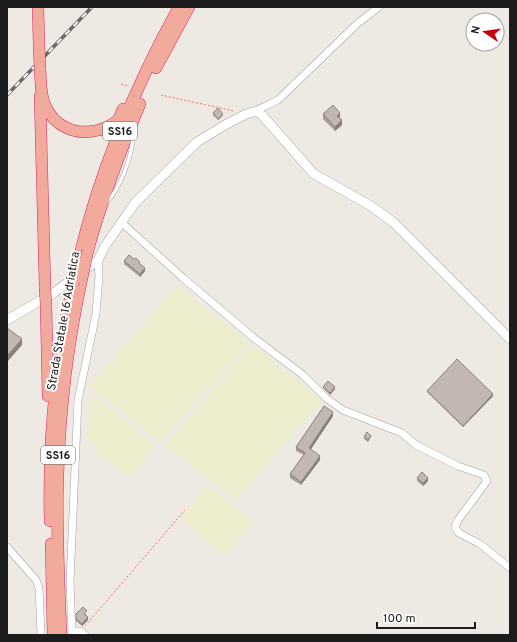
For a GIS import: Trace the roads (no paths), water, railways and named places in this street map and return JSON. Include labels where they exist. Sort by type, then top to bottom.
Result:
[{"type":"highway","points":[[38,7],[45,288],[42,304],[51,448]]},
{"type":"highway","points":[[40,68],[44,104],[50,115],[60,125],[76,131],[91,132],[106,128],[118,120],[156,39],[182,8]]},
{"type":"highway","name":"Strada Statale 16 Adriatica","points":[[61,635],[57,507],[60,429],[67,355],[88,250],[100,209],[132,122],[182,8]]},
{"type":"highway","name":"Strada Statale 16 Adriatica","points":[[53,635],[50,508],[53,409],[59,360],[73,285],[82,242],[115,142],[144,76],[182,8]]},
{"type":"street","points":[[7,320],[42,304],[98,260],[105,246],[135,203],[197,142],[225,125],[278,100],[358,23],[379,7]]},
{"type":"street","points":[[250,113],[258,112],[262,115],[314,174],[371,206],[393,222],[510,339]]},
{"type":"street","points":[[121,222],[183,278],[254,338],[303,375],[326,398],[337,406],[343,410],[402,433],[416,445],[458,466],[484,475],[487,481],[458,520],[455,527],[459,533],[480,544],[510,568]]},
{"type":"street","points":[[83,633],[72,633],[71,569],[78,400],[96,314],[100,276],[98,260]]},
{"type":"street","points":[[7,547],[36,580],[38,588],[41,635]]},
{"type":"railway","points":[[7,95],[92,7]]}]
